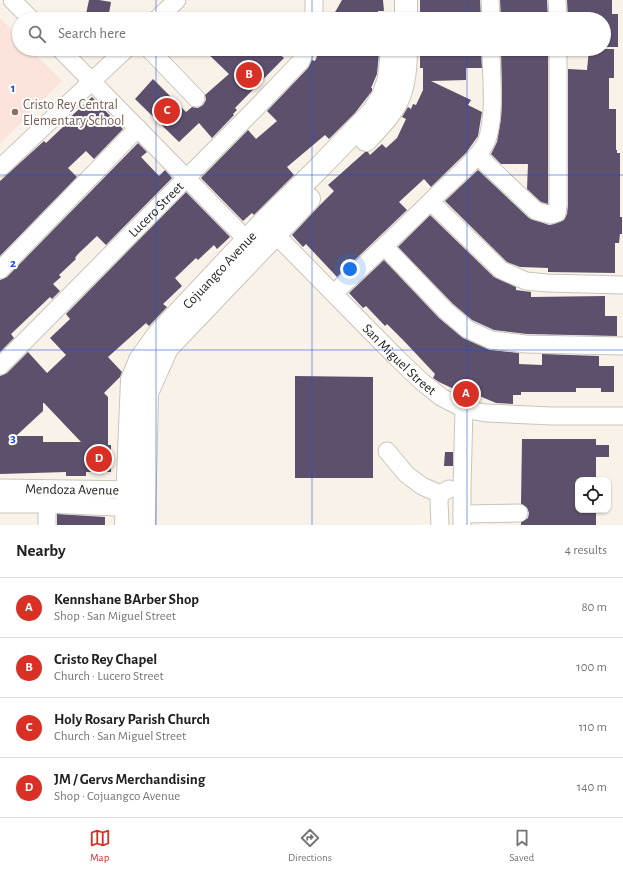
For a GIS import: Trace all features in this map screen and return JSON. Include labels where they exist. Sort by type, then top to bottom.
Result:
[{"type":"main road","points":[[392,0],[392,12]]},
{"type":"main road","points":[[406,0],[406,12]]},
{"type":"main road","name":"Cojuangco Avenue","points":[[136,508],[147,393],[167,348],[318,169],[373,112],[383,96],[389,79],[391,56]]},
{"type":"main road","name":"Cojuangco Avenue","points":[[269,228],[348,160],[388,116],[398,102],[404,84],[406,56]]},
{"type":"street","points":[[12,0],[24,12]]},
{"type":"street","points":[[165,12],[178,0]]},
{"type":"street","points":[[314,0],[314,12]]},
{"type":"street","points":[[490,0],[491,12]]},
{"type":"street","points":[[557,0],[558,12]]},
{"type":"street","points":[[67,56],[253,246]]},
{"type":"street","points":[[0,168],[119,56]]},
{"type":"street","points":[[156,56],[196,98]]},
{"type":"street","name":"Lucero Street","points":[[0,366],[188,178],[300,61],[302,56]]},
{"type":"street","points":[[334,293],[385,247],[477,155],[486,142],[490,127],[492,102],[491,56]]},
{"type":"street","points":[[477,155],[536,212],[551,215],[557,213],[558,56]]},
{"type":"street","points":[[0,270],[138,128]]},
{"type":"street","points":[[430,202],[501,270],[526,281],[623,285]]},
{"type":"street","name":"San Miguel Street","points":[[269,228],[421,381],[441,396],[464,409],[486,413],[552,416],[623,416]]},
{"type":"street","points":[[385,247],[446,311],[466,329],[491,340],[526,344],[623,346]]},
{"type":"street","points":[[464,409],[462,519],[518,513]]},
{"type":"street","points":[[387,451],[406,474],[422,486],[440,494]]},
{"type":"street","name":"Mendoza Avenue","points":[[0,488],[136,508]]},
{"type":"street","points":[[440,525],[440,494],[448,489],[462,488]]},
{"type":"street","name":"Mendoza Avenue","points":[[0,504],[47,504],[136,508]]},
{"type":"street","points":[[47,504],[47,525]]},
{"type":"shaded area","name":"Cristo Rey Central Elementary School","points":[[0,18],[12,31],[12,56],[37,56],[62,81],[0,144]]},
{"type":"building","points":[[89,0],[111,2],[109,12],[86,12]]},
{"type":"building","points":[[342,0],[383,0],[384,11],[335,12]]},
{"type":"building","points":[[420,0],[480,0],[481,12],[420,12]]},
{"type":"building","points":[[500,0],[547,0],[548,12],[501,12]]},
{"type":"building","points":[[567,0],[612,0],[612,14],[618,14],[618,47],[611,47],[611,12],[568,12]]},
{"type":"building","points":[[611,49],[614,49],[614,78],[609,78],[609,109],[616,109],[616,150],[617,153],[620,153],[620,217],[622,217],[622,234],[620,234],[619,243],[615,243],[615,273],[548,272],[548,268],[520,267],[507,262],[445,201],[478,170],[529,218],[549,225],[564,220],[567,214],[568,205],[568,69],[587,70],[588,56],[611,56]]},
{"type":"building","points":[[210,56],[282,56],[284,58],[235,108],[237,110],[233,114],[234,115],[212,138],[199,123],[179,142],[135,99],[153,79],[186,112],[192,107],[198,108],[203,105],[206,100],[205,95],[229,74]]},
{"type":"building","points":[[317,56],[379,56],[377,74],[371,88],[372,91],[355,113],[329,139],[325,135],[287,167],[294,175],[254,215],[252,213],[243,221],[201,178],[248,130],[256,139],[277,121],[267,111],[308,68],[312,60],[315,61]]},
{"type":"building","points":[[420,56],[481,56],[482,68],[466,68],[466,80],[431,81],[471,100],[468,105],[482,112],[478,136],[466,153],[431,187],[424,179],[399,202],[407,210],[337,277],[306,244],[303,247],[292,235],[334,191],[328,185],[365,152],[368,152],[370,155],[382,144],[386,148],[397,138],[406,119],[402,117],[408,107],[411,109],[413,104],[416,105],[423,90],[423,68],[420,68]]},
{"type":"building","points":[[501,56],[548,56],[548,204],[541,202],[527,189],[528,164],[501,164],[491,154],[497,142],[501,119]]},
{"type":"building","points":[[92,97],[123,129],[94,159],[86,151],[68,168],[77,177],[0,256],[0,181],[44,141],[46,143],[64,126],[63,124]]},
{"type":"building","points":[[138,143],[147,152],[141,157],[159,176],[165,170],[172,178],[106,245],[97,236],[78,254],[75,258],[76,259],[59,275],[61,277],[53,284],[60,291],[52,299],[50,297],[11,334],[14,338],[0,352],[0,280],[7,277]]},
{"type":"building","points":[[186,192],[230,237],[217,249],[214,245],[198,260],[196,258],[175,278],[182,286],[163,304],[167,307],[149,326],[146,323],[108,357],[122,372],[120,377],[104,393],[108,397],[108,445],[111,445],[111,472],[86,472],[86,476],[66,476],[66,472],[0,474],[0,376],[7,373],[28,352],[47,373],[66,355],[50,338],[70,319],[66,314]],"holes":[[[44,403],[81,442],[43,442],[43,436],[16,436],[43,411]]]},
{"type":"building","points":[[430,215],[494,277],[516,287],[516,290],[531,292],[531,297],[605,296],[605,316],[617,316],[617,336],[527,334],[494,330],[472,320],[453,304],[398,247]]},
{"type":"building","points":[[384,260],[439,318],[463,338],[490,350],[519,353],[519,364],[542,365],[542,354],[599,356],[599,366],[614,366],[614,392],[601,392],[601,388],[576,388],[576,392],[521,392],[521,395],[513,395],[513,404],[496,403],[458,387],[456,390],[439,382],[433,378],[435,374],[387,324],[385,326],[366,306],[363,308],[349,293]]},
{"type":"building","points":[[295,376],[373,377],[373,478],[295,478]]},
{"type":"building","points":[[522,439],[596,439],[596,445],[609,445],[609,457],[596,457],[596,477],[575,477],[575,513],[596,513],[596,525],[521,525],[521,522],[528,518],[529,513],[527,508],[521,504]]},
{"type":"building","points":[[445,452],[453,452],[453,466],[444,466]]},
{"type":"building","points":[[57,514],[105,517],[105,525],[57,525]]},
{"type":"place","name":"Cristo Rey Chapel","points":[[249,75]]},
{"type":"place","name":"Holy Rosary Parish Church","points":[[167,111]]},
{"type":"place","name":"Cristo Rey Central Elementary School","points":[[15,112]]},
{"type":"place","name":"Kennshane BArber Shop","points":[[466,394]]},
{"type":"place","name":"JM / Gervs Merchandising","points":[[99,459]]}]
